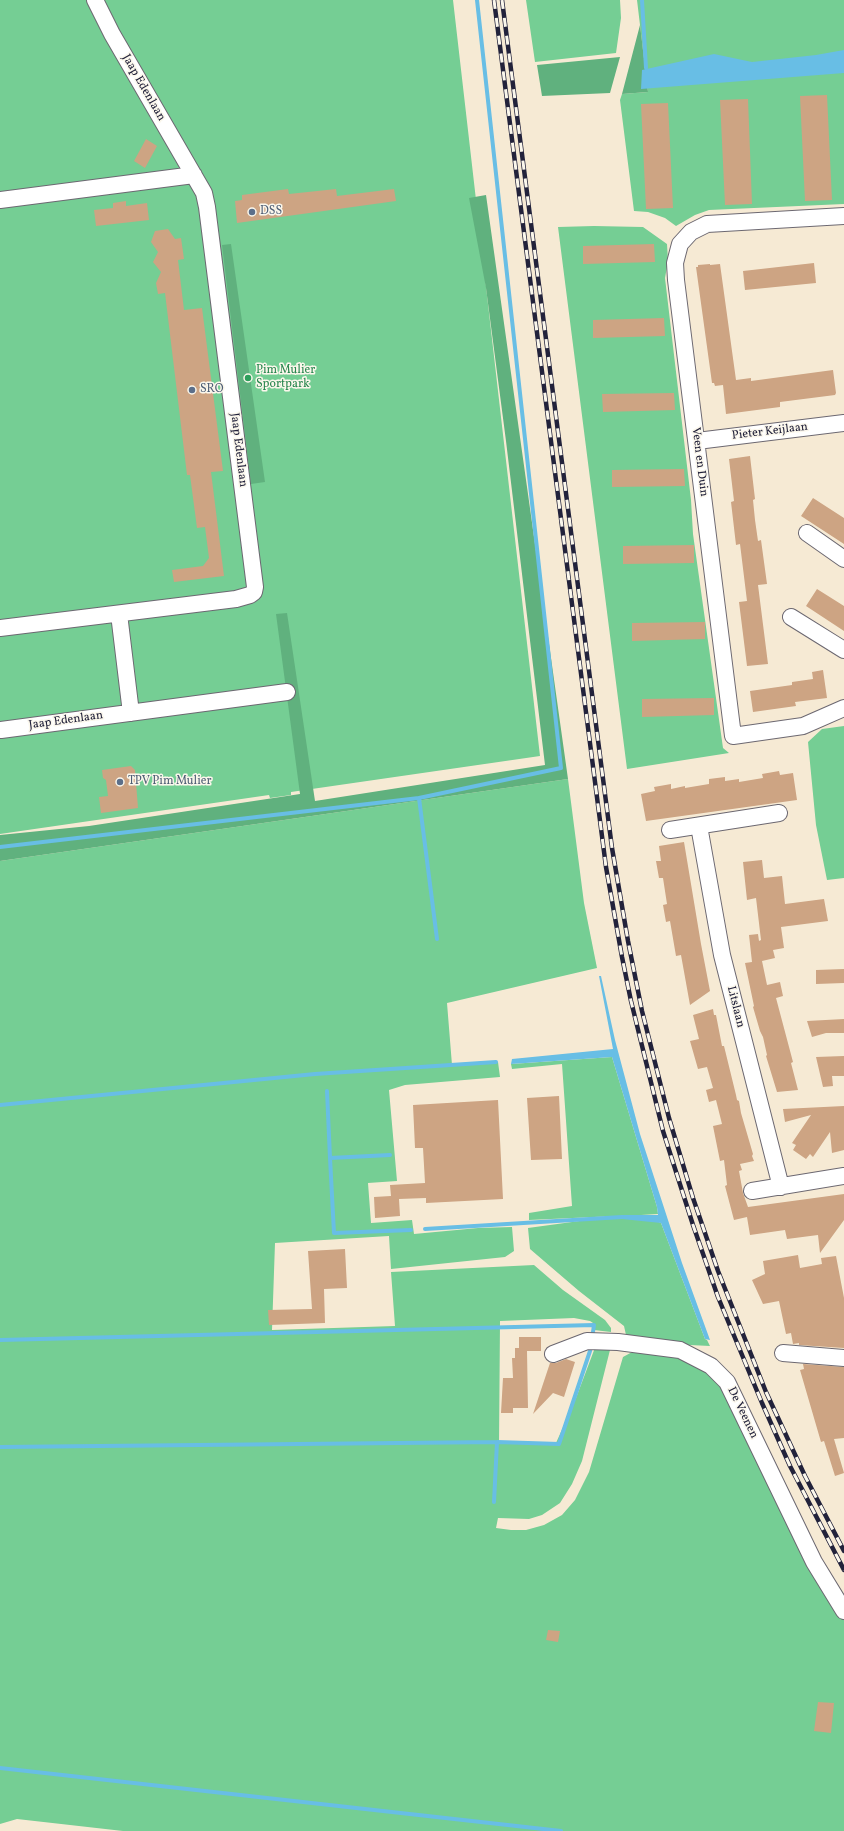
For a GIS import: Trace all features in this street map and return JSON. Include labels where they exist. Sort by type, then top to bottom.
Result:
[{"type":"street","name":"Jaap Edenlaan","points":[[0,628],[236,599],[250,595],[254,592],[255,587],[204,193],[112,34],[95,0]]},
{"type":"street","points":[[0,200],[194,175]]},
{"type":"street","name":"Veen en Duin","points":[[844,216],[707,224],[691,232],[680,244],[676,263],[676,280],[697,441],[732,736],[804,726],[844,708]]},
{"type":"street","name":"Pieter Keijlaan","points":[[697,441],[844,423]]},
{"type":"street","points":[[807,533],[844,559]]},
{"type":"street","points":[[119,614],[131,713]]},
{"type":"street","points":[[791,617],[844,650]]},
{"type":"street","name":"Jaap Edenlaan","points":[[1,730],[287,692]]},
{"type":"street","points":[[670,830],[779,813]]},
{"type":"street","name":"Litslaan","points":[[699,826],[722,955],[781,1187]]},
{"type":"street","points":[[752,1191],[844,1176]]},
{"type":"street","name":"De Veenen","points":[[553,1354],[587,1341],[618,1342],[680,1350],[711,1366],[727,1382],[814,1562],[844,1610]]},
{"type":"street","points":[[783,1353],[844,1358]]},
{"type":"green space","name":"Pim Mulier Sportpark","points":[[0,0],[453,0],[540,756],[291,792],[291,795],[270,798],[269,795],[0,834]]},
{"type":"green space","points":[[526,0],[620,0],[621,18],[616,53],[535,62]]},
{"type":"green space","points":[[637,0],[844,0],[844,204],[709,210],[695,215],[676,226],[665,218],[648,212],[634,211],[620,100],[622,94],[648,92]]},
{"type":"green space","points":[[640,25],[648,92],[622,94]]},
{"type":"green space","points":[[620,57],[610,93],[542,96],[537,65]]},
{"type":"green space","points":[[486,195],[568,779],[0,861],[0,835],[89,826],[300,794],[276,614],[287,613],[315,801],[545,765],[486,288],[469,198]]},
{"type":"green space","points":[[558,227],[643,227],[667,244],[668,261],[665,278],[691,500],[693,534],[723,748],[729,753],[627,769]]},
{"type":"green space","points":[[231,244],[265,482],[251,484],[222,245]]},
{"type":"green space","points":[[844,726],[844,878],[827,880],[816,825],[808,742],[822,729]]},
{"type":"green space","points":[[568,779],[584,903],[597,968],[447,1003],[452,1065],[498,1062],[500,1077],[405,1085],[389,1090],[397,1181],[368,1183],[371,1223],[412,1220],[414,1234],[478,1228],[512,1227],[514,1251],[505,1257],[391,1269],[389,1236],[275,1243],[272,1330],[395,1326],[391,1272],[534,1265],[563,1290],[605,1320],[611,1328],[611,1332],[594,1330],[593,1323],[590,1321],[574,1318],[500,1321],[499,1444],[556,1443],[576,1398],[596,1345],[611,1346],[582,1461],[572,1484],[560,1503],[542,1515],[529,1519],[498,1518],[496,1528],[511,1530],[526,1530],[544,1525],[562,1515],[575,1500],[589,1472],[623,1357],[634,1351],[698,1361],[722,1382],[816,1573],[844,1620],[844,1831],[123,1831],[17,1819],[0,1824],[0,861]]},
{"type":"green space","points":[[612,1057],[657,1207],[658,1214],[641,1215],[661,1223],[705,1339],[710,1346],[670,1344],[632,1338],[626,1335],[624,1326],[579,1291],[530,1249],[528,1228],[616,1216],[529,1220],[529,1213],[572,1206],[562,1064],[512,1069],[511,1064]]},
{"type":"water","points":[[844,50],[844,73],[641,89],[642,70],[714,54],[752,62],[816,55]]},
{"type":"water","points":[[599,976],[601,976],[615,1040],[640,1134],[682,1263],[710,1340],[705,1339],[661,1223],[622,1219],[622,1215],[658,1215],[657,1207],[612,1057],[511,1064],[512,1059],[613,1049]]},
{"type":"building","points":[[827,95],[832,200],[805,201],[800,96]]},
{"type":"building","points":[[748,99],[752,204],[725,205],[720,100]]},
{"type":"building","points":[[668,103],[673,208],[646,209],[641,104]]},
{"type":"building","points":[[146,139],[157,146],[145,168],[134,161]]},
{"type":"building","points":[[288,189],[289,194],[336,189],[337,196],[394,189],[396,201],[237,223],[235,201],[242,200],[242,195]]},
{"type":"building","points":[[126,201],[126,206],[147,203],[149,220],[96,226],[94,210],[113,208],[113,203]]},
{"type":"building","points":[[168,229],[175,239],[181,238],[184,259],[178,260],[184,310],[202,308],[223,471],[211,472],[224,576],[174,582],[172,570],[203,566],[209,558],[205,527],[197,528],[190,475],[187,475],[165,293],[158,294],[156,283],[161,272],[153,262],[158,252],[151,242],[155,231]]},
{"type":"building","points":[[654,244],[655,262],[583,264],[583,246]]},
{"type":"building","points":[[814,263],[816,283],[745,290],[743,271]]},
{"type":"building","points":[[720,264],[736,380],[751,378],[751,381],[833,370],[835,395],[780,402],[780,407],[726,414],[723,385],[715,386],[714,383],[712,383],[696,267],[698,267],[698,265]]},
{"type":"building","points":[[664,318],[665,336],[593,338],[593,320]]},
{"type":"building","points":[[674,393],[675,410],[603,412],[602,394]]},
{"type":"building","points":[[750,456],[755,499],[753,500],[755,520],[758,541],[761,540],[767,584],[758,585],[768,664],[747,666],[739,602],[747,601],[740,544],[736,545],[731,502],[734,501],[729,459]]},
{"type":"building","points":[[684,469],[685,486],[612,487],[612,470]]},
{"type":"building","points":[[813,498],[844,518],[844,544],[801,516]]},
{"type":"building","points":[[694,545],[694,563],[623,564],[623,546]]},
{"type":"building","points":[[817,589],[844,606],[844,631],[806,606]]},
{"type":"building","points":[[705,622],[705,639],[632,641],[632,623]]},
{"type":"building","points":[[823,670],[827,698],[795,702],[796,706],[753,712],[750,691],[792,685],[792,682],[813,679],[812,672]]},
{"type":"building","points":[[714,698],[714,715],[642,717],[642,699]]},
{"type":"building","points":[[131,766],[135,770],[138,808],[101,813],[99,797],[108,796],[106,780],[103,778],[102,770]]},
{"type":"building","points":[[779,771],[780,775],[793,773],[797,800],[646,821],[641,794],[655,791],[654,787],[671,784],[671,789],[685,786],[685,788],[709,784],[709,779],[725,777],[725,781],[739,779],[739,782],[763,778],[762,774]]},
{"type":"building","points":[[684,842],[710,991],[690,1005],[681,955],[676,956],[670,921],[666,922],[663,905],[667,904],[663,878],[659,878],[656,861],[661,861],[659,846]]},
{"type":"building","points":[[762,860],[764,878],[782,876],[785,904],[824,899],[828,921],[781,927],[784,948],[773,950],[775,958],[762,961],[767,985],[780,982],[783,996],[776,998],[793,1062],[791,1063],[798,1090],[777,1092],[766,1056],[763,1037],[753,1007],[745,963],[752,962],[749,935],[758,934],[759,941],[761,940],[756,898],[747,900],[743,862]]},
{"type":"building","points":[[844,969],[844,983],[816,984],[816,970]]},
{"type":"building","points":[[713,1009],[714,1015],[716,1015],[722,1046],[724,1046],[737,1100],[739,1101],[753,1154],[752,1156],[754,1161],[740,1164],[742,1170],[739,1171],[743,1193],[748,1207],[844,1194],[844,1220],[820,1253],[818,1235],[787,1239],[785,1230],[750,1235],[747,1217],[734,1220],[725,1186],[727,1185],[724,1160],[720,1161],[713,1126],[722,1124],[716,1100],[709,1102],[706,1090],[713,1088],[707,1067],[698,1069],[690,1041],[699,1039],[693,1015]]},
{"type":"building","points":[[844,1019],[844,1033],[826,1033],[812,1037],[807,1021]]},
{"type":"building","points":[[844,1056],[844,1076],[832,1076],[833,1086],[823,1087],[816,1057]]},
{"type":"building","points":[[559,1096],[562,1159],[531,1160],[527,1098]]},
{"type":"building","points":[[498,1100],[503,1199],[426,1203],[426,1198],[399,1199],[400,1216],[375,1218],[374,1197],[391,1196],[390,1185],[425,1183],[423,1148],[415,1148],[413,1105]]},
{"type":"building","points":[[844,1106],[844,1150],[832,1153],[830,1132],[813,1157],[810,1154],[806,1159],[793,1150],[796,1145],[792,1143],[811,1115],[785,1122],[783,1109]]},
{"type":"building","points":[[345,1249],[347,1288],[324,1289],[325,1323],[269,1325],[268,1310],[312,1309],[308,1251]]},
{"type":"building","points":[[798,1255],[800,1268],[822,1264],[821,1258],[836,1256],[844,1298],[844,1348],[799,1345],[799,1343],[793,1344],[791,1333],[786,1334],[779,1301],[763,1304],[752,1280],[765,1274],[763,1261]]},
{"type":"building","points":[[519,1337],[541,1337],[541,1351],[527,1351],[528,1408],[513,1408],[513,1413],[501,1413],[503,1378],[513,1378],[512,1358],[515,1358],[515,1348],[519,1348]]},
{"type":"building","points":[[566,1359],[575,1362],[564,1397],[553,1393],[533,1414],[550,1363],[556,1363]]},
{"type":"building","points":[[803,1364],[844,1367],[844,1438],[834,1439],[844,1473],[835,1476],[824,1441],[821,1442],[800,1370],[804,1369]]},
{"type":"building","points":[[548,1630],[560,1631],[558,1642],[546,1640]]},
{"type":"building","points":[[818,1702],[834,1703],[831,1733],[814,1731]]},
{"type":"waterway","points":[[419,798],[561,768],[477,0]]},
{"type":"waterway","points":[[642,0],[646,68]]},
{"type":"waterway","points":[[0,847],[419,798],[437,939]]},
{"type":"waterway","points":[[0,1105],[315,1074],[496,1062]]},
{"type":"waterway","points":[[327,1091],[330,1158],[390,1155]]},
{"type":"waterway","points":[[330,1158],[334,1233],[411,1230]]},
{"type":"waterway","points":[[425,1229],[622,1217]]},
{"type":"waterway","points":[[0,1340],[594,1325],[593,1332]]},
{"type":"waterway","points":[[494,1502],[497,1442],[559,1444],[590,1351]]},
{"type":"waterway","points":[[0,1447],[497,1442]]},
{"type":"waterway","points":[[0,1768],[561,1831]]},
{"type":"railway","points":[[494,0],[606,867],[631,1001],[663,1131],[718,1297],[790,1466],[844,1570]]},
{"type":"railway","points":[[502,0],[612,848],[642,1011],[669,1118],[693,1198],[718,1271],[766,1392],[805,1476],[844,1551]]},
{"type":"place","name":"DSS","points":[[252,212]]},
{"type":"place","name":"Pim Mulier Sportpark","points":[[248,378]]},
{"type":"place","name":"SRO","points":[[192,390]]},
{"type":"place","name":"TPV Pim Mulier","points":[[120,782]]}]
